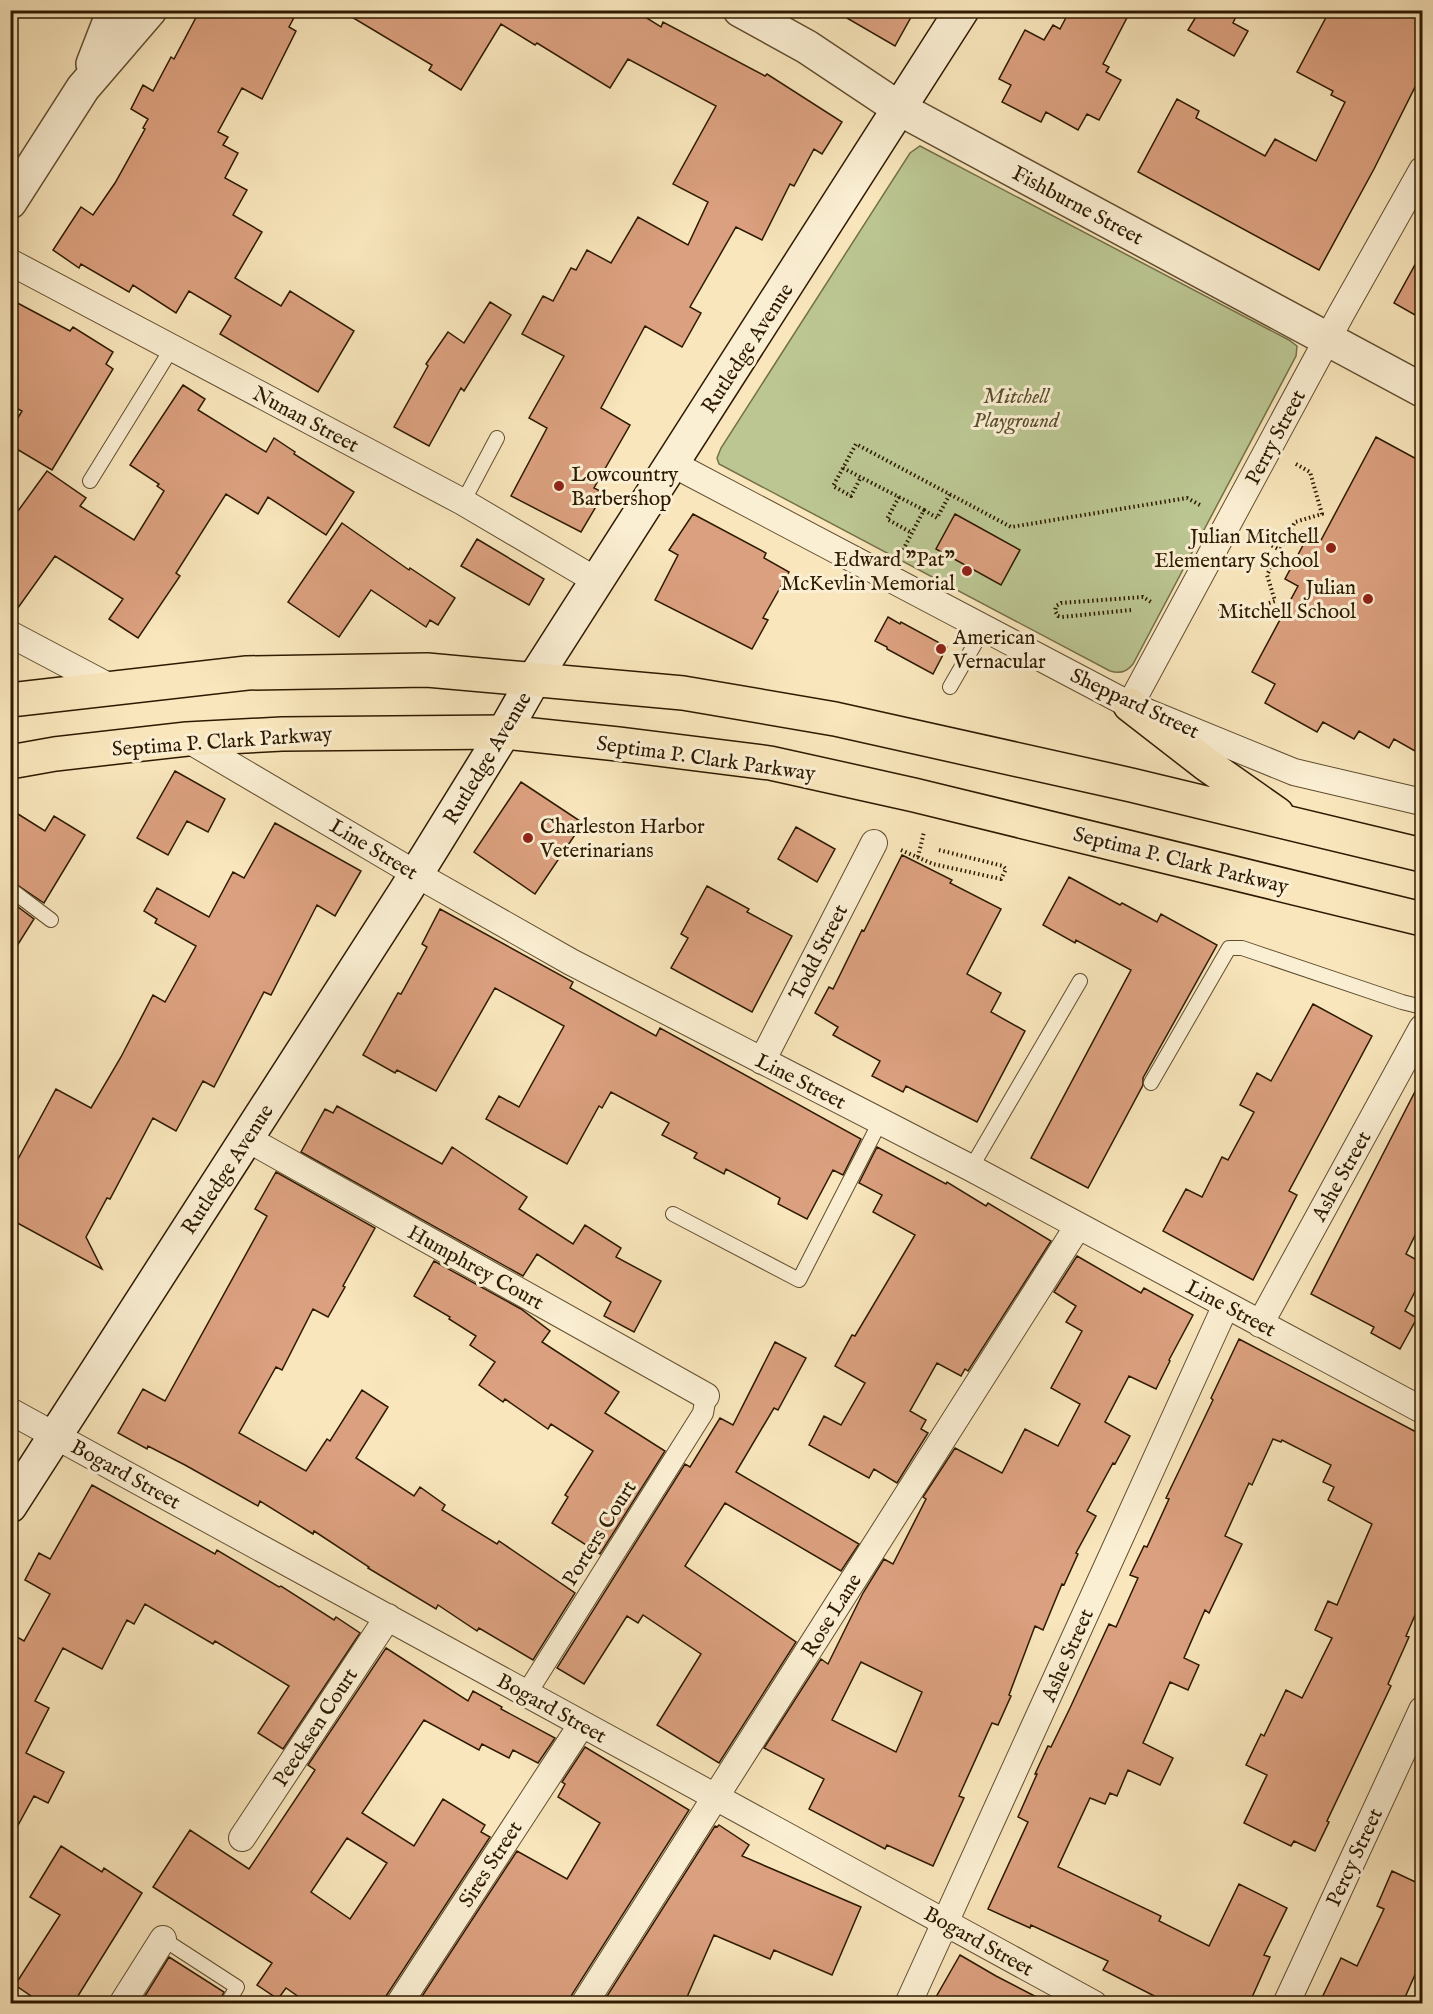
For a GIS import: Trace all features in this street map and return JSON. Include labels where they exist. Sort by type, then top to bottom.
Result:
[{"type":"highway","points":[[10,700],[247,673],[427,670],[683,693],[835,719],[1131,785],[1422,855]]},
{"type":"highway","points":[[1130,705],[1206,764],[1291,824]]},
{"type":"highway","name":"Septima P. Clark Parkway","points":[[10,762],[55,754],[187,739],[293,733],[504,732],[770,763],[914,795],[1422,919]]},
{"type":"main road","points":[[83,88],[114,10]]},
{"type":"main road","points":[[10,202],[83,88],[150,10]]},
{"type":"main road","name":"Fishburne Street","points":[[740,10],[807,47],[900,110],[1422,390]]},
{"type":"main road","name":"Rutledge Avenue","points":[[10,1506],[416,874],[534,679],[962,10]]},
{"type":"street","name":"Perry Street","points":[[1130,705],[1327,340],[1422,170]]},
{"type":"street","name":"Nunan Street","points":[[10,262],[463,502],[597,581]]},
{"type":"street","name":"Sheppard Street","points":[[673,464],[1130,705],[1294,772],[1422,802]]},
{"type":"street","points":[[10,634],[112,688]]},
{"type":"street","name":"Line Street","points":[[187,739],[571,962],[971,1168],[1422,1410]]},
{"type":"street","name":"Todd Street","points":[[762,1061],[884,846]]},
{"type":"street","name":"Ashe Street","points":[[1260,1324],[1422,1028]]},
{"type":"street","name":"Humphrey Court","points":[[246,1138],[706,1396]]},
{"type":"street","name":"Rose Lane","points":[[584,2004],[1078,1226]]},
{"type":"street","name":"Ashe Street","points":[[908,2004],[1226,1305]]},
{"type":"street","name":"Porters Court","points":[[526,1694],[703,1413],[706,1396]]},
{"type":"street","name":"Bogard Street","points":[[10,1411],[1094,2004]]},
{"type":"street","name":"Peecksen Court","points":[[242,1838],[388,1617]]},
{"type":"street","name":"Percy Street","points":[[1286,2004],[1422,1710]]},
{"type":"street","name":"Sires Street","points":[[399,2004],[582,1724]]},
{"type":"street","points":[[122,2004],[163,1939]]},
{"type":"lane","points":[[90,481],[172,348]]},
{"type":"lane","points":[[463,502],[497,438]]},
{"type":"lane","points":[[950,687],[984,628]]},
{"type":"lane","points":[[10,889],[51,920]]},
{"type":"lane","points":[[1151,1083],[1229,948],[1242,948],[1422,1007]]},
{"type":"lane","points":[[971,1168],[1080,981]]},
{"type":"lane","points":[[673,1214],[799,1280],[880,1122]]},
{"type":"lane","points":[[163,1939],[237,1988],[227,2004]]},
{"type":"path","points":[[861,477],[851,496],[834,486],[856,444],[1011,527],[1187,498],[1202,506]]},
{"type":"path","points":[[1219,609],[1231,616],[1275,602],[1267,575],[1280,550],[1295,522],[1322,514],[1310,472],[1294,463]]},
{"type":"path","points":[[843,468],[937,518],[950,494]]},
{"type":"path","points":[[899,497],[887,519],[912,533]]},
{"type":"path","points":[[903,550],[924,510]]},
{"type":"path","points":[[1256,537],[1280,550]]},
{"type":"path","points":[[1131,610],[1062,617],[1058,616],[1055,611],[1056,606],[1061,603],[1143,597],[1151,602]]},
{"type":"path","points":[[918,857],[924,832]]},
{"type":"path","points":[[884,846],[933,864],[1001,879],[1004,875],[1006,869],[1003,866],[939,850]]},
{"type":"green space","name":"Mitchell Playground","points":[[920,146],[1297,346],[1296,356],[1133,664],[1123,672],[1110,671],[719,464],[717,458],[721,448],[910,153]]},
{"type":"building","points":[[200,10],[298,10],[289,27],[296,31],[262,99],[242,88],[218,132],[228,137],[223,145],[238,153],[225,178],[247,190],[233,215],[262,232],[235,278],[281,306],[290,291],[354,331],[318,392],[220,334],[231,316],[189,291],[176,313],[133,285],[129,292],[81,264],[79,268],[53,250],[81,207],[93,215],[115,183],[145,129],[143,128],[148,119],[131,109],[143,85],[153,91],[171,57],[174,59]]},
{"type":"building","points":[[340,10],[634,10],[661,27],[663,22],[765,76],[767,74],[842,122],[822,154],[814,149],[794,186],[790,184],[762,240],[736,227],[690,307],[701,313],[682,347],[645,326],[601,408],[630,425],[594,488],[604,493],[581,532],[511,496],[547,428],[529,418],[564,356],[522,334],[543,296],[553,301],[571,268],[576,270],[587,250],[611,263],[638,217],[688,245],[708,202],[673,184],[716,106],[628,59],[610,88],[537,43],[535,45],[501,24],[461,90],[429,70],[432,65]]},
{"type":"building","points":[[833,10],[915,10],[895,46]]},
{"type":"building","points":[[1070,10],[1131,10],[1103,64],[1109,67],[1106,72],[1121,80],[1099,120],[1087,114],[1078,130],[1046,112],[1041,122],[1002,102],[1011,85],[999,79],[1025,30],[1044,40],[1053,25],[1060,29]]},
{"type":"building","points":[[1200,10],[1239,10],[1233,23],[1248,31],[1234,56],[1188,30]]},
{"type":"building","points":[[1330,10],[1422,10],[1422,73],[1374,169],[1319,270],[1138,172],[1177,99],[1199,111],[1196,118],[1265,156],[1275,139],[1316,161],[1345,102],[1331,95],[1333,91],[1297,72]]},
{"type":"building","points":[[1422,252],[1422,319],[1394,303]]},
{"type":"building","points":[[10,299],[70,331],[73,327],[113,352],[106,364],[113,369],[52,470],[10,445],[10,431],[22,411],[10,405]]},
{"type":"building","points":[[490,302],[511,315],[464,391],[461,388],[429,446],[394,427],[428,366],[426,364],[448,332],[464,343]]},
{"type":"building","points":[[183,385],[205,399],[198,410],[266,452],[274,438],[295,452],[294,454],[354,492],[326,535],[268,497],[258,514],[226,494],[176,573],[180,576],[138,638],[109,619],[123,599],[55,556],[10,619],[10,522],[47,471],[86,498],[80,506],[134,540],[164,491],[157,486],[159,484],[130,465]]},
{"type":"building","name":"Julian Mitchell School","points":[[1376,437],[1422,462],[1422,755],[1394,739],[1389,748],[1359,731],[1354,739],[1323,722],[1317,732],[1265,703],[1275,684],[1252,672],[1298,586],[1285,579],[1308,536],[1320,542]]},
{"type":"building","points":[[693,514],[766,553],[764,558],[789,572],[763,618],[768,620],[752,649],[655,600],[678,555],[669,550]]},
{"type":"building","points":[[955,514],[1020,550],[1001,585],[936,549]]},
{"type":"building","points":[[342,523],[409,570],[410,568],[455,598],[438,625],[430,620],[426,627],[371,590],[339,637],[288,602]]},
{"type":"building","points":[[477,539],[544,579],[529,605],[461,566]]},
{"type":"building","points":[[888,617],[947,647],[933,674],[875,641]]},
{"type":"building","points":[[175,771],[225,799],[208,832],[187,821],[168,855],[137,838]]},
{"type":"building","name":"Charleston Harbor Veterinarians","points":[[521,782],[583,823],[535,894],[474,852]]},
{"type":"building","points":[[10,809],[45,831],[54,816],[85,835],[44,903],[10,880]]},
{"type":"building","points":[[275,823],[361,871],[335,916],[317,905],[271,995],[264,992],[214,1087],[203,1081],[176,1131],[153,1118],[110,1199],[107,1198],[86,1237],[102,1269],[10,1219],[10,1155],[18,1159],[56,1089],[91,1108],[153,995],[165,1002],[196,946],[155,923],[157,919],[144,911],[157,888],[209,917],[233,872],[244,878]]},
{"type":"building","points":[[796,827],[835,849],[817,882],[778,859]]},
{"type":"building","points":[[902,855],[952,880],[950,883],[1001,909],[967,974],[1001,993],[991,1012],[1025,1031],[977,1122],[906,1086],[903,1092],[872,1076],[880,1061],[833,1035],[838,1027],[815,1013],[829,987],[833,989]]},
{"type":"building","points":[[1069,877],[1157,922],[1161,914],[1217,945],[1143,1078],[1143,1085],[1088,1188],[1031,1158],[1131,970],[1043,925]]},
{"type":"building","points":[[707,886],[749,909],[747,912],[792,936],[752,1012],[671,968],[688,938],[681,934]]},
{"type":"building","points":[[10,901],[34,919],[10,957]]},
{"type":"building","points":[[440,909],[573,982],[570,988],[656,1036],[660,1028],[861,1139],[843,1175],[833,1170],[807,1219],[778,1204],[780,1198],[726,1169],[724,1174],[694,1158],[697,1153],[662,1135],[669,1123],[611,1092],[602,1108],[599,1106],[567,1164],[486,1119],[499,1096],[519,1107],[564,1026],[495,988],[436,1091],[397,1070],[395,1073],[363,1055],[427,947],[422,944]]},
{"type":"building","points":[[1313,1004],[1372,1036],[1289,1191],[1297,1195],[1253,1280],[1163,1231],[1186,1189],[1202,1197],[1222,1157],[1228,1160],[1254,1112],[1240,1105],[1257,1073],[1271,1081]]},
{"type":"building","points":[[1422,1078],[1422,1221],[1406,1254],[1422,1263],[1422,1278],[1405,1311],[1417,1318],[1400,1349],[1371,1333],[1374,1327],[1311,1294]]},
{"type":"building","points":[[337,1106],[442,1164],[452,1147],[527,1197],[519,1209],[573,1244],[585,1225],[621,1248],[616,1257],[661,1281],[634,1332],[604,1316],[611,1302],[537,1254],[523,1276],[301,1152],[325,1109],[333,1113]]},
{"type":"building","points":[[877,1147],[946,1184],[947,1182],[986,1206],[988,1203],[1051,1241],[968,1371],[965,1369],[961,1376],[937,1363],[910,1411],[926,1420],[921,1429],[928,1433],[897,1483],[874,1469],[869,1478],[809,1445],[824,1416],[841,1425],[865,1383],[835,1366],[915,1235],[873,1212],[882,1195],[859,1183]]},
{"type":"building","points":[[276,1172],[375,1228],[328,1317],[313,1309],[282,1370],[276,1367],[239,1433],[306,1471],[327,1439],[330,1441],[362,1390],[388,1407],[356,1458],[414,1496],[420,1487],[445,1505],[442,1510],[497,1544],[499,1541],[575,1593],[533,1660],[479,1628],[477,1631],[438,1605],[436,1609],[368,1568],[314,1531],[313,1534],[260,1501],[258,1506],[185,1465],[148,1446],[147,1449],[118,1433],[143,1389],[165,1401],[267,1216],[255,1209]]},
{"type":"building","points":[[1077,1256],[1141,1293],[1144,1288],[1193,1315],[1156,1389],[1129,1376],[1105,1422],[1130,1436],[1087,1511],[1096,1516],[1076,1553],[1078,1554],[1064,1585],[1062,1584],[1043,1630],[1035,1626],[1009,1695],[1011,1696],[998,1725],[992,1723],[959,1796],[964,1798],[933,1866],[887,1845],[885,1849],[809,1809],[824,1779],[764,1748],[821,1659],[828,1664],[863,1593],[884,1559],[893,1564],[926,1499],[923,1497],[955,1448],[1002,1473],[1025,1429],[1058,1446],[1080,1404],[1051,1388],[1082,1331],[1066,1322],[1076,1306],[1054,1292]],"holes":[[[861,1662],[922,1692],[896,1752],[832,1720]]]},
{"type":"building","points":[[434,1261],[521,1309],[550,1331],[542,1342],[619,1392],[605,1413],[665,1451],[600,1554],[552,1523],[568,1497],[565,1495],[593,1451],[551,1424],[548,1429],[505,1399],[503,1402],[479,1385],[495,1362],[470,1345],[476,1336],[449,1319],[450,1317],[414,1296]]},
{"type":"building","points":[[1239,1339],[1422,1435],[1422,1599],[1406,1636],[1409,1637],[1388,1684],[1391,1686],[1315,1851],[1294,1841],[1291,1846],[1244,1823],[1267,1775],[1246,1765],[1261,1734],[1264,1736],[1286,1690],[1302,1698],[1332,1638],[1315,1630],[1328,1601],[1337,1605],[1372,1524],[1328,1500],[1334,1487],[1323,1482],[1331,1465],[1282,1440],[1281,1442],[1273,1439],[1252,1485],[1249,1483],[1225,1536],[1242,1544],[1209,1613],[1205,1610],[1184,1658],[1199,1665],[1188,1690],[1170,1682],[1143,1743],[1173,1758],[1160,1785],[1128,1770],[1117,1796],[1110,1793],[1105,1804],[1090,1798],[1058,1867],[1161,1916],[1159,1921],[1209,1946],[1239,1884],[1287,1908],[1264,1955],[1270,1957],[1249,2004],[1170,2004],[1103,1970],[1108,1961],[1031,1925],[1030,1928],[988,1909],[1028,1822],[1018,1817],[1037,1774],[1035,1774],[1048,1746],[1051,1747],[1109,1624],[1116,1627],[1138,1578],[1130,1575],[1144,1546],[1147,1547],[1169,1499],[1166,1498],[1213,1400],[1211,1398]]},
{"type":"building","points":[[775,1342],[806,1358],[778,1410],[774,1408],[736,1472],[859,1544],[841,1571],[725,1503],[685,1566],[796,1642],[719,1763],[657,1725],[701,1654],[643,1615],[638,1623],[627,1616],[584,1684],[557,1668],[685,1464],[690,1467],[720,1418],[733,1425]]},
{"type":"building","points":[[92,1485],[215,1554],[217,1550],[279,1587],[281,1586],[334,1620],[336,1617],[360,1633],[283,1749],[258,1733],[289,1686],[215,1641],[213,1644],[145,1604],[134,1624],[127,1620],[102,1669],[63,1648],[35,1701],[49,1708],[26,1753],[64,1772],[48,1803],[34,1796],[10,1840],[10,1633],[24,1641],[50,1594],[25,1580],[39,1553],[50,1559]]},
{"type":"building","points":[[386,1648],[468,1701],[473,1691],[555,1738],[538,1763],[513,1750],[509,1758],[482,1744],[479,1750],[424,1720],[362,1813],[414,1846],[443,1799],[485,1825],[481,1832],[490,1837],[386,1996],[384,2004],[309,2004],[286,1988],[278,1999],[257,1985],[272,1963],[153,1887],[190,1830],[249,1869],[315,1770],[308,1765]],"holes":[[[347,1838],[387,1863],[350,1919],[311,1892]]]},
{"type":"building","points":[[585,1747],[689,1810],[571,1996],[569,2004],[417,2004],[517,1851],[567,1879],[600,1823],[558,1797],[565,1784],[562,1782]]},
{"type":"building","points":[[719,1825],[749,1845],[742,1856],[861,1907],[832,1975],[774,1950],[770,1959],[714,1935],[684,2004],[602,2004],[715,1826]]},
{"type":"building","points":[[61,1846],[102,1872],[104,1868],[142,1893],[73,2004],[43,2004],[15,1985],[60,1915],[30,1897]]},
{"type":"building","points":[[1392,1871],[1422,1885],[1422,1959],[1402,2004],[1319,2004],[1341,1958],[1357,1966],[1384,1909],[1377,1906]]},
{"type":"building","points":[[960,1955],[996,1976],[1050,2004],[932,2004]]},
{"type":"building","points":[[169,1957],[224,1992],[218,2004],[140,2004]]},
{"type":"place","name":"Lowcountry Barbershop","points":[[559,486]]},
{"type":"place","name":"Julian Mitchell Elementary School","points":[[1331,548]]},
{"type":"place","name":"Edward \"Pat\" McKevlin Memorial","points":[[967,571]]},
{"type":"place","name":"Julian Mitchell School","points":[[1368,599]]},
{"type":"place","name":"American Vernacular","points":[[941,649]]},
{"type":"place","name":"Charleston Harbor Veterinarians","points":[[528,838]]}]
